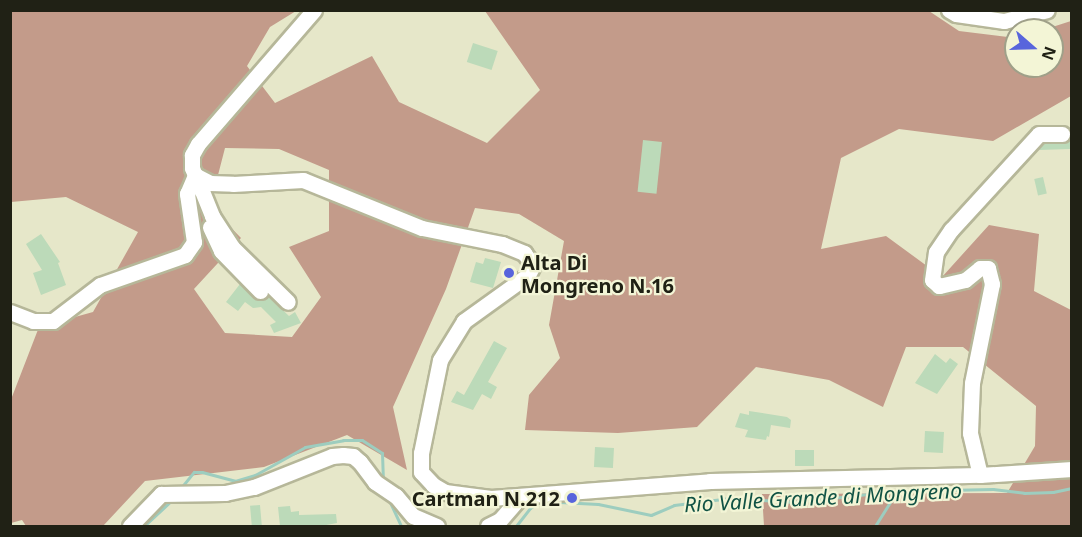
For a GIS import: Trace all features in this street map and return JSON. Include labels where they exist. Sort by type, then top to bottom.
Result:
[{"type":"street","points":[[260,291],[221,251],[191,161],[198,144],[314,10]]},
{"type":"street","points":[[949,10],[956,14],[1004,21],[1047,10]]},
{"type":"street","points":[[980,475],[970,433],[972,383],[992,284],[988,268],[980,268],[965,280],[939,286],[932,280],[936,252],[951,230],[1039,134],[1062,134]]},
{"type":"street","points":[[197,180],[212,216],[232,248],[288,302]]},
{"type":"street","points":[[10,312],[33,321],[53,321],[100,285],[185,255],[194,242],[187,194],[197,180]]},
{"type":"street","points":[[197,180],[233,184],[303,180],[422,228],[502,243],[524,253],[533,265],[528,275],[464,321],[440,360],[421,453],[421,472],[433,485],[445,492],[466,497],[520,497],[556,492],[710,481],[980,475],[1071,469]]},
{"type":"street","points":[[130,526],[160,494],[225,493],[254,487],[332,456],[343,455],[353,456],[375,482],[396,496],[413,516],[437,526]]},
{"type":"street","points":[[488,526],[500,520],[520,497]]},
{"type":"shaded area","points":[[11,11],[296,11],[270,27],[247,66],[275,103],[372,56],[399,102],[487,143],[540,90],[485,11],[929,11],[959,31],[1004,37],[1004,78],[1064,78],[1064,23],[1071,21],[1071,96],[993,141],[899,129],[841,158],[821,249],[886,236],[942,277],[989,225],[1039,234],[1034,291],[1071,310],[1071,526],[764,526],[762,494],[1007,493],[1035,446],[1036,406],[963,347],[906,347],[883,407],[829,380],[756,367],[697,427],[618,433],[525,430],[529,395],[560,358],[549,325],[564,241],[519,214],[475,208],[446,289],[393,407],[407,470],[347,435],[264,467],[145,481],[103,526],[26,526],[22,520],[11,523],[10,402],[39,327],[93,312],[138,232],[66,197],[11,202]],"holes":[[[225,148],[279,149],[329,170],[329,231],[289,247],[321,297],[292,337],[225,333],[194,289],[241,238],[210,206]]]},
{"type":"building","points":[[473,43],[498,51],[492,70],[467,62]]},
{"type":"building","points":[[1071,135],[1071,149],[1039,150],[1043,144],[1066,143]]},
{"type":"building","points":[[643,140],[662,142],[656,194],[638,192]]},
{"type":"building","points":[[1043,177],[1047,194],[1038,196],[1034,179]]},
{"type":"building","points":[[41,234],[60,262],[58,263],[66,285],[41,295],[33,273],[42,270],[26,244]]},
{"type":"building","points":[[485,258],[501,262],[493,288],[470,282],[476,262],[483,264]]},
{"type":"building","points":[[240,284],[257,300],[263,300],[268,296],[289,316],[295,312],[301,323],[274,333],[270,325],[276,322],[261,307],[253,308],[245,302],[238,311],[226,302]]},
{"type":"building","points":[[494,341],[507,348],[488,382],[497,387],[491,399],[482,394],[473,410],[451,402],[457,391],[464,395]]},
{"type":"building","points":[[935,354],[946,363],[950,358],[958,364],[937,394],[915,383]]},
{"type":"building","points":[[749,411],[787,417],[791,420],[790,428],[771,425],[769,437],[767,436],[766,440],[745,437],[748,430],[735,427],[740,413],[749,415]]},
{"type":"building","points":[[925,431],[944,432],[943,453],[924,452]]},
{"type":"building","points":[[595,447],[614,448],[613,468],[594,467]]},
{"type":"building","points":[[795,450],[814,450],[814,466],[795,466]]},
{"type":"building","points":[[260,505],[262,526],[252,526],[250,506]]},
{"type":"building","points":[[290,506],[291,512],[299,511],[299,515],[336,514],[337,523],[321,526],[280,526],[278,507]]},
{"type":"waterway","name":"Rio Valle Grande di Mongreno","points":[[180,489],[194,472],[235,481],[255,475],[305,447],[343,440],[362,440],[382,453],[383,480]]},
{"type":"waterway","name":"Rio Valle Grande di Mongreno","points":[[516,526],[530,508],[541,501],[598,504],[651,515],[674,505],[731,498],[795,502],[897,491],[993,489],[1024,493],[1053,492],[1072,488]]},
{"type":"waterway","points":[[875,526],[897,491]]},
{"type":"waterway","name":"Rio Valle Grande di Mongreno","points":[[388,498],[401,526]]},
{"type":"waterway","name":"Rio Valle Grande di Mongreno","points":[[144,526],[173,499]]},
{"type":"place","name":"Alta Di Mongreno N.16","points":[[509,273]]},
{"type":"place","name":"Cartman N.212","points":[[572,498]]}]
